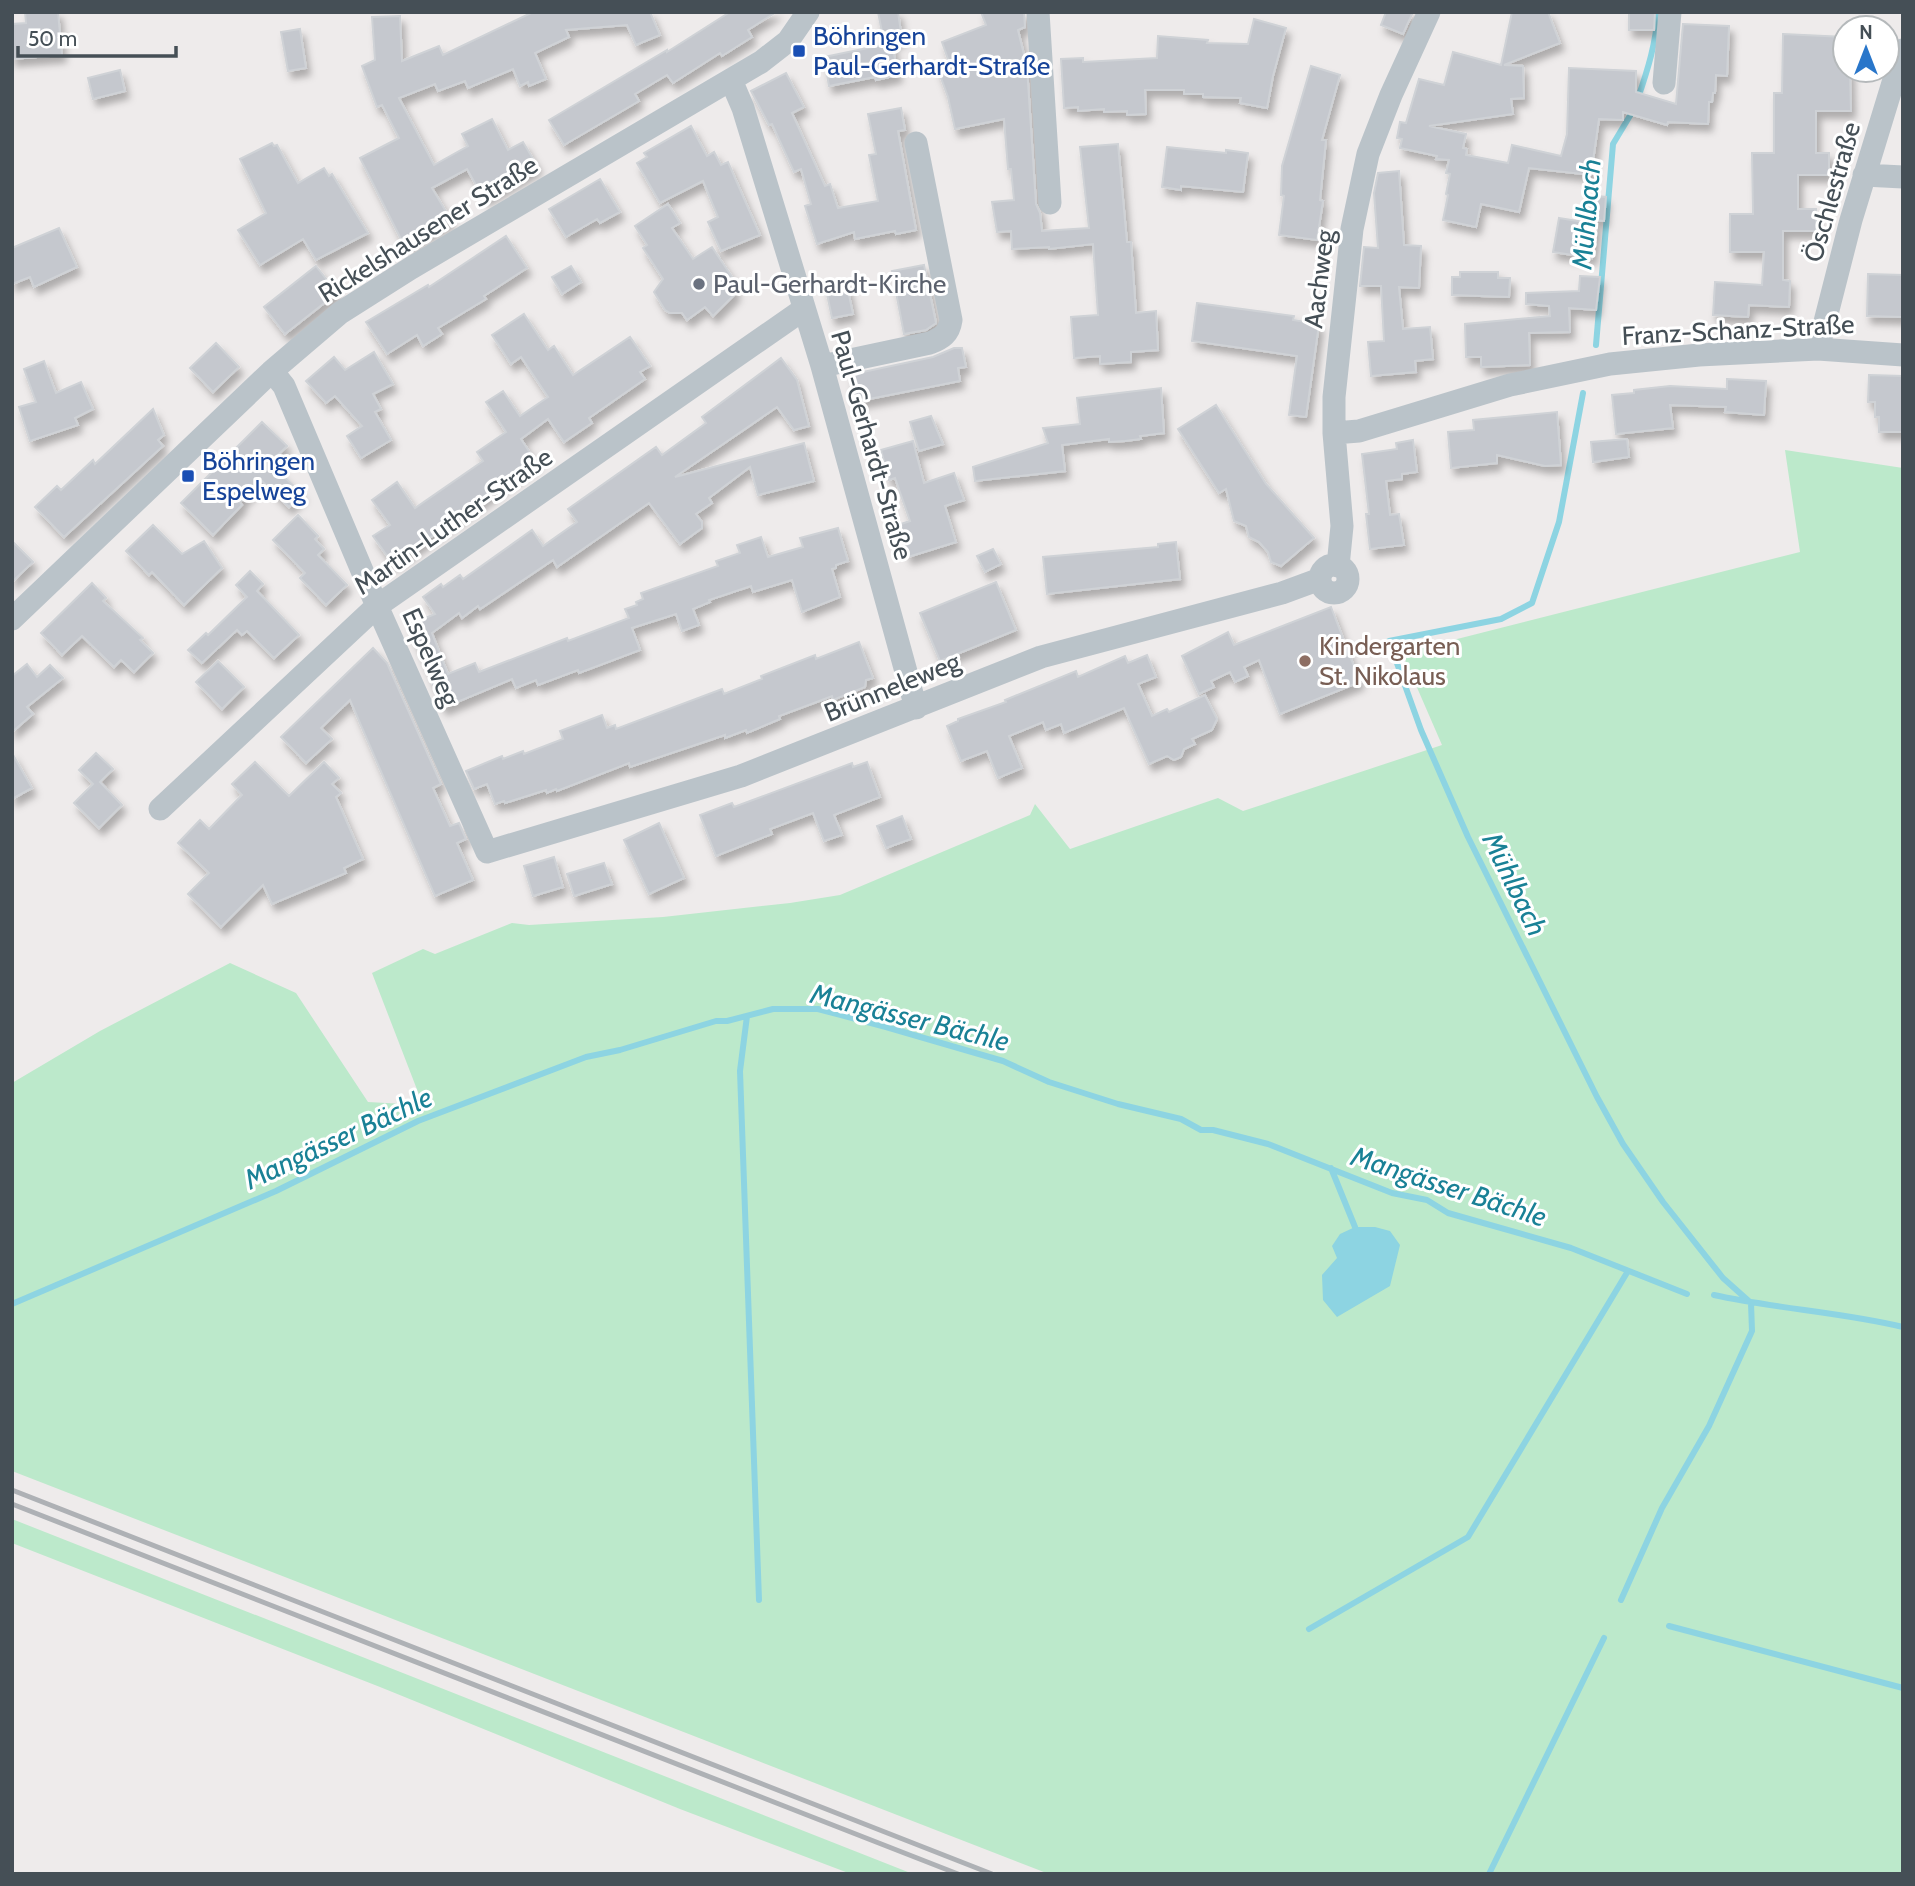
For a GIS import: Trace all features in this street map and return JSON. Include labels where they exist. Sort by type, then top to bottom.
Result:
[{"type":"street","name":"Rickelshausener Straße","points":[[12,619],[272,371],[352,305],[761,62],[789,41],[808,12]]},
{"type":"street","points":[[1038,12],[1050,203]]},
{"type":"street","name":"Aachweg","points":[[1329,572],[1342,526],[1334,433],[1334,397],[1352,229],[1368,154],[1391,95],[1429,12]]},
{"type":"street","points":[[1664,83],[1670,12]]},
{"type":"street","name":"Öschlestraße","points":[[1818,349],[1864,175],[1903,50]]},
{"type":"street","name":"Paul-Gerhardt-Straße","points":[[731,80],[743,108],[822,366],[916,708]]},
{"type":"street","points":[[822,366],[930,343],[940,339],[950,328],[951,320],[916,143]]},
{"type":"street","points":[[1864,175],[1903,177]]},
{"type":"street","name":"Martin-Luther-Straße","points":[[160,810],[377,606],[804,309]]},
{"type":"street","name":"Franz-Schanz-Straße","points":[[1334,433],[1359,431],[1510,385],[1610,364],[1699,355],[1818,349],[1903,355]]},
{"type":"street","name":"Espelweg","points":[[272,371],[284,386],[377,606],[487,852]]},
{"type":"street","name":"Brünneleweg","points":[[487,852],[741,776],[1041,657],[1282,593],[1329,572]]},
{"type":"green space","points":[[1785,450],[1903,468],[1903,1874],[1049,1874],[12,1471],[12,1083],[100,1031],[230,963],[296,993],[368,1102],[423,1105],[372,973],[423,949],[435,954],[512,923],[529,925],[663,917],[840,895],[1030,815],[1035,804],[1070,849],[1218,798],[1243,811],[1442,745],[1402,653],[1800,552]]},
{"type":"green space","points":[[12,1519],[913,1874],[851,1874],[680,1809],[380,1687],[12,1543]]},
{"type":"water","points":[[1355,1227],[1375,1227],[1390,1231],[1400,1245],[1390,1286],[1337,1317],[1323,1300],[1322,1275],[1337,1258],[1332,1246],[1340,1234]]},
{"type":"building","points":[[25,12],[58,12],[62,55],[12,59],[12,24],[26,23]]},
{"type":"building","points":[[533,12],[650,12],[660,35],[636,45],[627,25],[566,30],[569,37],[535,53],[546,79],[529,86],[528,82],[520,86],[513,69],[468,88],[465,81],[438,91],[435,84],[399,98],[434,165],[468,146],[462,134],[492,119],[508,150],[523,142],[538,167],[484,199],[467,169],[432,188],[451,220],[405,247],[360,158],[399,138],[382,105],[377,107],[362,66],[375,60],[372,17],[400,16],[402,61],[439,46],[443,55]]},
{"type":"building","points":[[730,12],[776,12],[748,30],[752,37],[722,56],[720,53],[673,83],[667,75],[635,94],[639,101],[564,145],[549,120]]},
{"type":"building","points":[[878,12],[898,12],[902,39],[884,42]]},
{"type":"building","points":[[981,12],[1024,12],[1025,27],[1018,30],[1027,67],[1036,204],[1042,231],[1089,228],[1080,147],[1118,144],[1127,242],[1131,242],[1136,313],[1156,311],[1158,350],[1131,352],[1131,362],[1100,364],[1100,356],[1074,358],[1071,317],[1098,315],[1093,244],[1049,249],[1012,249],[1011,231],[997,232],[992,202],[1014,200],[1011,169],[1008,169],[1004,119],[955,129],[948,97],[937,67],[949,62],[942,42],[986,25]]},
{"type":"building","points":[[1386,12],[1413,12],[1403,34],[1381,25]]},
{"type":"building","points":[[1512,12],[1548,12],[1560,43],[1504,65],[1523,66],[1524,98],[1511,99],[1513,114],[1429,126],[1466,134],[1463,148],[1467,149],[1466,155],[1508,163],[1512,145],[1561,156],[1567,134],[1569,68],[1636,71],[1636,92],[1676,104],[1683,24],[1729,26],[1727,76],[1716,75],[1715,93],[1712,102],[1709,102],[1708,124],[1668,122],[1667,125],[1623,112],[1623,120],[1599,119],[1591,175],[1529,168],[1519,212],[1481,204],[1476,227],[1443,220],[1448,195],[1450,174],[1446,173],[1449,160],[1436,159],[1437,156],[1400,148],[1402,139],[1397,138],[1400,122],[1406,123],[1419,79],[1444,85],[1453,52],[1501,65]]},
{"type":"building","points":[[1629,12],[1655,12],[1654,30],[1629,30]]},
{"type":"building","points":[[1254,19],[1286,28],[1267,108],[1240,103],[1241,98],[1203,97],[1203,94],[1184,94],[1184,90],[1145,90],[1146,114],[1127,115],[1127,111],[1078,111],[1078,107],[1064,108],[1061,59],[1083,58],[1083,62],[1157,58],[1158,36],[1208,40],[1207,43],[1248,44]]},
{"type":"building","points":[[300,29],[306,68],[288,71],[281,32]]},
{"type":"building","points":[[1783,34],[1831,36],[1831,84],[1850,84],[1851,111],[1816,111],[1816,153],[1829,153],[1829,175],[1798,175],[1798,209],[1816,209],[1816,231],[1783,231],[1783,280],[1790,281],[1789,307],[1749,305],[1748,317],[1713,315],[1715,282],[1762,285],[1764,252],[1730,252],[1730,214],[1753,214],[1752,153],[1774,153],[1774,93],[1782,93]]},
{"type":"building","points":[[892,43],[898,75],[829,86],[824,57]]},
{"type":"building","points":[[1311,66],[1340,75],[1322,140],[1326,140],[1320,200],[1323,201],[1317,240],[1279,235],[1284,196],[1281,195],[1282,166]]},
{"type":"building","points":[[120,70],[125,91],[93,99],[88,78]]},
{"type":"building","points":[[786,73],[804,107],[792,113],[825,186],[830,184],[838,208],[878,201],[869,155],[876,154],[868,114],[901,108],[905,130],[898,131],[916,230],[855,239],[854,232],[817,244],[805,206],[811,204],[801,169],[794,172],[772,124],[769,125],[751,91]]},
{"type":"building","points":[[691,126],[707,156],[714,152],[721,165],[728,162],[760,235],[721,251],[708,222],[718,217],[703,181],[660,203],[637,163],[647,157],[644,153]]},
{"type":"building","points":[[272,143],[277,145],[298,183],[324,168],[329,176],[332,174],[368,233],[316,260],[303,239],[260,265],[238,230],[266,213],[240,159]]},
{"type":"building","points":[[1167,147],[1248,153],[1243,192],[1181,186],[1181,190],[1162,187]]},
{"type":"building","points":[[1399,171],[1404,245],[1421,246],[1419,288],[1399,287],[1403,329],[1430,327],[1433,359],[1415,361],[1416,372],[1371,376],[1368,342],[1384,341],[1381,286],[1360,286],[1364,247],[1378,248],[1374,193],[1378,173]]},
{"type":"building","points":[[600,179],[620,212],[600,223],[597,219],[566,237],[549,209]]},
{"type":"building","points":[[1588,195],[1606,197],[1604,221],[1585,219]]},
{"type":"building","name":"Paul-Gerhardt-Kirche","points":[[668,204],[680,223],[672,228],[693,259],[712,247],[732,277],[736,293],[713,316],[705,307],[687,320],[682,313],[665,310],[654,292],[663,279],[643,248],[647,245],[635,226]]},
{"type":"building","points":[[1559,218],[1597,224],[1592,258],[1553,252]]},
{"type":"building","points":[[59,228],[77,267],[34,287],[30,277],[12,284],[12,248]]},
{"type":"building","points":[[506,236],[527,268],[484,296],[486,299],[438,328],[442,334],[423,346],[417,335],[387,354],[366,322],[428,285],[429,287]]},
{"type":"building","points":[[924,265],[936,323],[926,330],[904,334],[892,271]]},
{"type":"building","points":[[316,266],[337,293],[285,334],[264,307]]},
{"type":"building","points":[[571,266],[581,282],[562,294],[552,277]]},
{"type":"building","points":[[1460,272],[1498,272],[1498,278],[1510,278],[1509,297],[1452,295],[1452,277],[1460,277]]},
{"type":"building","points":[[1868,274],[1903,275],[1903,317],[1867,316]]},
{"type":"building","points":[[1580,276],[1600,277],[1596,310],[1569,308],[1570,332],[1529,333],[1530,365],[1481,367],[1481,357],[1466,357],[1465,324],[1550,316],[1549,306],[1526,304],[1526,293],[1579,291]]},
{"type":"building","points":[[846,281],[853,314],[832,318],[825,284]]},
{"type":"building","points":[[1197,303],[1294,316],[1293,320],[1319,324],[1306,417],[1289,415],[1297,356],[1192,341]]},
{"type":"building","points":[[524,314],[548,350],[554,346],[573,375],[630,337],[650,366],[640,372],[645,379],[589,418],[592,423],[564,442],[548,419],[521,439],[536,462],[393,564],[373,536],[390,525],[372,500],[397,482],[415,508],[483,461],[477,452],[506,432],[486,402],[503,391],[520,416],[548,397],[521,357],[511,364],[492,335]]},
{"type":"building","points":[[216,343],[239,367],[213,392],[190,368]]},
{"type":"building","points":[[954,348],[962,348],[966,367],[958,368],[960,381],[854,402],[849,375],[933,357]]},
{"type":"building","points":[[374,352],[393,384],[373,394],[381,409],[375,412],[391,440],[361,458],[347,436],[362,426],[335,396],[326,403],[306,381],[334,357],[345,370]]},
{"type":"building","points":[[781,358],[797,380],[809,426],[794,430],[777,407],[675,477],[804,443],[814,481],[758,495],[750,467],[709,498],[712,503],[696,514],[702,522],[702,528],[680,544],[649,503],[557,567],[553,560],[480,609],[478,606],[462,618],[459,613],[432,633],[448,674],[475,663],[479,672],[567,638],[568,641],[629,618],[625,609],[637,605],[636,602],[643,599],[641,593],[718,566],[716,561],[740,553],[737,545],[761,537],[768,557],[803,547],[800,538],[838,528],[848,561],[832,569],[840,597],[802,612],[792,580],[753,592],[751,586],[709,600],[710,602],[693,609],[699,625],[682,631],[676,614],[632,628],[640,650],[538,685],[536,680],[516,688],[512,679],[443,708],[408,625],[435,614],[423,597],[460,575],[463,579],[532,530],[543,546],[577,522],[568,509],[656,447],[662,455],[706,423],[702,417]]},
{"type":"building","points":[[44,361],[56,393],[81,382],[93,409],[75,418],[78,425],[30,441],[19,407],[36,402],[24,369]]},
{"type":"building","points":[[1869,375],[1903,376],[1903,432],[1879,432],[1875,402],[1868,402]]},
{"type":"building","points":[[1727,379],[1766,381],[1764,415],[1725,412],[1726,407],[1670,405],[1673,428],[1616,434],[1612,395],[1670,386],[1727,389]]},
{"type":"building","points":[[1161,388],[1164,433],[1125,441],[1109,442],[1109,439],[1062,445],[1065,471],[975,481],[973,467],[1048,443],[1043,428],[1080,424],[1077,398]]},
{"type":"building","points":[[1216,405],[1266,484],[1314,538],[1281,566],[1271,562],[1268,552],[1259,542],[1249,537],[1246,526],[1234,521],[1226,489],[1219,493],[1178,429]]},
{"type":"building","points":[[153,409],[164,435],[158,440],[163,446],[64,537],[35,507],[57,486],[61,490],[93,460],[95,464]]},
{"type":"building","points":[[1557,412],[1561,465],[1545,466],[1497,455],[1497,463],[1451,468],[1448,432],[1474,430],[1473,420]]},
{"type":"building","points":[[931,416],[943,444],[919,451],[910,422]]},
{"type":"building","points":[[262,422],[287,446],[270,463],[302,494],[289,507],[262,481],[240,502],[242,505],[213,535],[181,503]]},
{"type":"building","points":[[1627,439],[1629,457],[1593,462],[1591,442]]},
{"type":"building","points":[[1413,440],[1417,472],[1402,474],[1402,479],[1386,481],[1390,515],[1399,514],[1404,545],[1370,549],[1362,454],[1397,449],[1396,443]]},
{"type":"building","points":[[913,441],[924,483],[954,473],[964,500],[945,506],[956,542],[908,557],[898,525],[910,521],[895,478],[889,480],[881,450]]},
{"type":"building","points":[[298,515],[318,536],[315,539],[324,549],[318,555],[347,585],[326,605],[300,578],[305,573],[273,540]]},
{"type":"building","points":[[153,525],[182,554],[204,541],[222,568],[184,605],[152,572],[149,575],[126,551]]},
{"type":"building","points":[[12,541],[33,562],[12,582]]},
{"type":"building","points":[[1176,542],[1180,579],[1047,594],[1043,557],[1158,547],[1158,544]]},
{"type":"building","points":[[993,549],[1001,564],[985,572],[977,556]]},
{"type":"building","points":[[250,571],[263,584],[257,591],[299,635],[274,658],[247,631],[242,635],[237,630],[202,663],[188,650],[206,633],[208,635],[247,597],[236,585]]},
{"type":"building","points":[[996,582],[1016,630],[940,661],[920,613]]},
{"type":"building","points":[[92,583],[106,598],[103,601],[143,638],[140,640],[153,653],[134,672],[121,660],[114,667],[82,636],[62,655],[41,633]]},
{"type":"building","name":"Kindergarten St. Nikolaus","points":[[1331,607],[1360,682],[1280,714],[1259,660],[1244,667],[1248,676],[1235,682],[1230,672],[1211,681],[1214,687],[1199,694],[1182,656],[1228,632],[1234,645]]},
{"type":"building","points":[[859,642],[873,678],[866,680],[865,687],[779,716],[780,719],[747,733],[746,730],[725,738],[725,735],[630,767],[629,763],[557,791],[556,789],[547,793],[546,790],[505,803],[495,804],[487,784],[474,789],[466,771],[502,756],[503,759],[523,751],[524,754],[563,739],[560,731],[602,715],[607,728],[615,725],[616,729],[722,689],[724,694],[815,655],[816,659]]},
{"type":"building","points":[[373,648],[387,663],[441,784],[433,788],[450,826],[459,823],[466,839],[457,843],[473,880],[435,896],[350,700],[321,728],[332,739],[306,763],[281,737]]},
{"type":"building","points":[[1147,655],[1156,677],[1138,684],[1152,716],[1167,709],[1169,712],[1205,695],[1217,719],[1212,730],[1192,739],[1195,744],[1184,749],[1181,757],[1174,760],[1167,756],[1149,764],[1124,708],[1064,733],[1061,724],[1046,730],[1043,722],[1009,736],[1022,768],[998,778],[987,751],[961,761],[947,726],[958,719],[1006,702],[1005,700],[1076,671],[1078,677],[1125,656],[1128,663]]},
{"type":"building","points":[[218,661],[244,687],[222,709],[196,682]]},
{"type":"building","points":[[27,664],[37,677],[50,665],[63,678],[27,707],[33,714],[12,732],[12,676]]},
{"type":"building","points":[[12,753],[32,788],[12,799]]},
{"type":"building","points":[[96,753],[113,769],[100,782],[122,805],[99,828],[74,803],[93,784],[79,770]]},
{"type":"building","points":[[255,762],[289,796],[324,762],[339,778],[332,784],[341,793],[336,797],[363,859],[344,868],[346,873],[272,904],[263,885],[221,927],[188,894],[209,873],[178,843],[200,820],[209,829],[242,795],[232,784]]},
{"type":"building","points":[[867,762],[880,797],[834,815],[842,835],[824,841],[813,813],[770,829],[772,834],[716,856],[700,815],[732,803],[734,807],[852,763],[853,767]]},
{"type":"building","points":[[902,816],[911,839],[886,848],[877,826]]},
{"type":"building","points":[[659,823],[684,878],[649,894],[624,840]]},
{"type":"building","points":[[554,857],[563,887],[533,896],[524,866]]},
{"type":"building","points":[[604,863],[612,884],[574,896],[567,874]]},
{"type":"waterway","name":"Mühlbach","points":[[1638,98],[1651,56],[1658,12]]},
{"type":"waterway","name":"Mühlbach","points":[[1596,345],[1613,144],[1634,109]]},
{"type":"waterway","name":"Mühlbach","points":[[1583,393],[1559,522],[1532,603],[1501,619],[1389,641],[1421,730],[1468,837],[1597,1097],[1623,1144],[1663,1202],[1723,1278],[1751,1303]]},
{"type":"waterway","name":"Mangässer Bächle","points":[[12,1304],[276,1191],[418,1121],[586,1057],[620,1050],[716,1021],[727,1021],[773,1009],[818,1009],[1003,1061],[1049,1082],[1118,1104],[1181,1119],[1201,1130],[1213,1130],[1268,1144],[1392,1193],[1427,1200],[1448,1213],[1571,1248],[1687,1294]]},
{"type":"waterway","points":[[747,1016],[740,1071],[759,1600]]},
{"type":"waterway","points":[[1331,1168],[1355,1227]]},
{"type":"waterway","points":[[1309,1629],[1468,1537],[1628,1271]]},
{"type":"waterway","name":"Mühlbach","points":[[1714,1295],[1903,1327]]},
{"type":"waterway","points":[[1621,1600],[1662,1508],[1709,1426],[1752,1331],[1751,1303]]},
{"type":"waterway","points":[[1669,1626],[1903,1688]]},
{"type":"waterway","points":[[1489,1874],[1604,1638]]},
{"type":"railway","points":[[12,1490],[992,1874]]},
{"type":"railway","points":[[12,1504],[958,1874]]},
{"type":"place","name":"Böhringen Paul-Gerhardt-Straße","points":[[799,51]]},
{"type":"place","name":"Paul-Gerhardt-Kirche","points":[[699,284]]},
{"type":"place","name":"Böhringen Espelweg","points":[[188,476]]},
{"type":"place","name":"Kindergarten St. Nikolaus","points":[[1305,661]]}]
